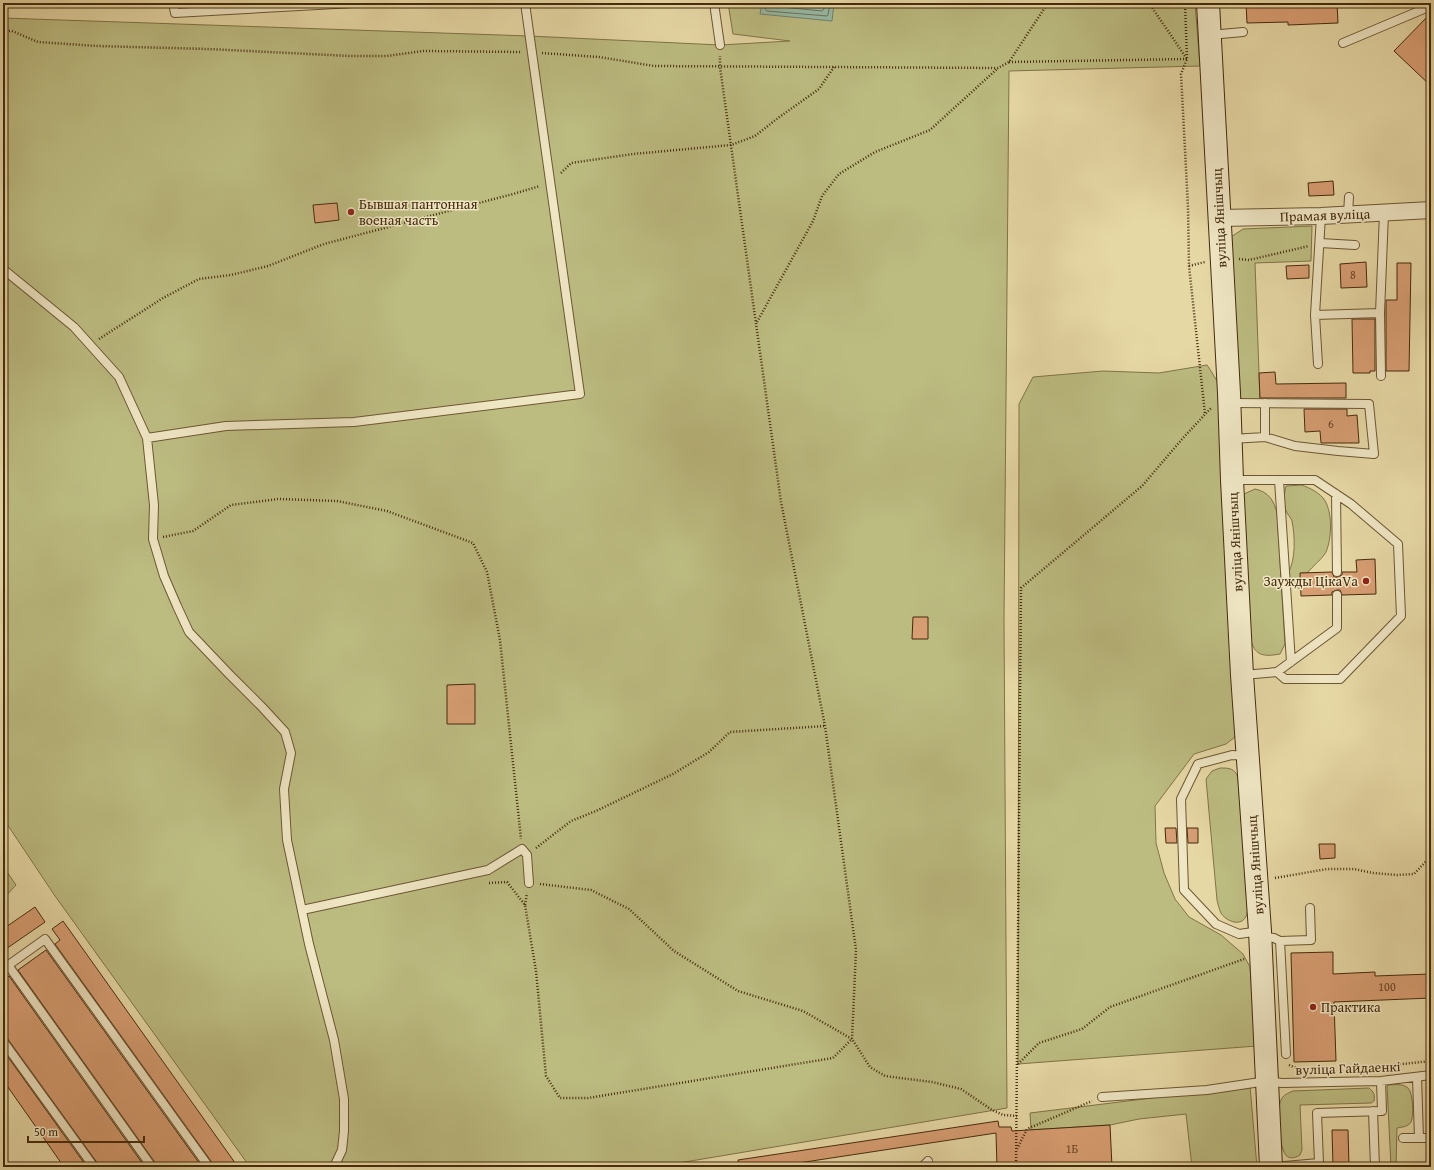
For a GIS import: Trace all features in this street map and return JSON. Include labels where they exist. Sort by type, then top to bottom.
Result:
[{"type":"street","name":"вуліца Янішчыц","points":[[1208,3],[1242,675],[1260,931],[1271,1167]]},
{"type":"street","name":"Прамая вуліца","points":[[1219,218],[1321,216],[1431,210]]},
{"type":"lane","points":[[173,3],[175,13],[354,3]]},
{"type":"lane","points":[[147,438],[226,426],[354,422],[580,394],[526,3]]},
{"type":"lane","points":[[714,3],[720,45]]},
{"type":"lane","points":[[1343,43],[1431,6]]},
{"type":"lane","points":[[1210,35],[1243,32]]},
{"type":"lane","points":[[1348,214],[1349,197]]},
{"type":"lane","points":[[1381,376],[1380,313],[1384,213]]},
{"type":"lane","points":[[1318,364],[1315,315],[1321,216]]},
{"type":"lane","points":[[1320,243],[1355,245]]},
{"type":"lane","points":[[3,269],[74,327],[119,377],[147,438],[154,505],[153,539],[164,576],[189,632],[286,732],[291,753],[284,789],[287,840],[302,910],[334,1040],[344,1099],[344,1131],[342,1150],[334,1167]]},
{"type":"lane","points":[[1315,315],[1380,313]]},
{"type":"lane","points":[[1229,398],[1265,403],[1368,404],[1374,454],[1295,446],[1265,437],[1230,439]]},
{"type":"lane","points":[[1265,403],[1265,437]]},
{"type":"lane","points":[[1232,480],[1315,480],[1351,504],[1398,544],[1401,616],[1340,679],[1285,679],[1277,672]]},
{"type":"lane","points":[[1279,480],[1291,662]]},
{"type":"lane","points":[[1336,494],[1337,572]]},
{"type":"lane","points":[[1242,675],[1277,672],[1337,628],[1337,595]]},
{"type":"lane","points":[[1248,756],[1232,755],[1198,764],[1181,799],[1184,890],[1216,924],[1239,934],[1260,931],[1268,937],[1274,938],[1280,942],[1311,940],[1310,908]]},
{"type":"lane","points":[[302,910],[488,870],[525,852],[529,883]]},
{"type":"lane","points":[[152,1167],[5,967],[46,939],[209,1167]]},
{"type":"lane","points":[[1280,942],[1286,1054]]},
{"type":"lane","points":[[3,1041],[94,1167]]},
{"type":"lane","name":"вуліца Гайдаенкі","points":[[1266,1081],[1282,1083],[1381,1081],[1431,1075]]},
{"type":"lane","points":[[1417,1077],[1418,1138]]},
{"type":"lane","points":[[1102,1097],[1207,1090],[1266,1081]]},
{"type":"lane","points":[[1271,1167],[1319,1165],[1317,1113],[1382,1111],[1381,1081]]},
{"type":"lane","points":[[1373,1111],[1375,1167]]},
{"type":"lane","points":[[1403,1138],[1431,1138]]},
{"type":"lane","points":[[922,1167],[928,1160]]},
{"type":"path","points":[[1009,62],[1048,3]]},
{"type":"path","points":[[1149,3],[1187,59]]},
{"type":"path","points":[[1185,3],[1187,59],[1181,74],[1190,266],[1205,414]]},
{"type":"path","points":[[3,31],[12,31],[38,42],[97,46],[200,48],[350,56],[387,56],[423,51],[533,52],[599,57],[654,66],[998,68]]},
{"type":"path","points":[[720,45],[720,67],[782,502],[825,726],[856,950],[852,1039],[833,1058],[588,1098],[560,1098],[546,1076],[536,971],[524,905],[529,883],[591,890],[629,909],[674,951],[738,991],[803,1010],[852,1039],[870,1068],[885,1076],[932,1082],[961,1089],[992,1110],[1003,1115],[1017,1116]]},
{"type":"path","points":[[756,323],[813,221],[822,196],[839,174],[875,152],[930,130],[998,68],[1009,62],[1187,59]]},
{"type":"path","points":[[90,345],[163,298],[199,279],[268,266],[324,244],[505,196],[550,182],[571,164],[632,154],[731,145],[755,136],[819,89],[835,66]]},
{"type":"path","points":[[1190,266],[1221,259],[1249,260],[1320,243]]},
{"type":"path","points":[[1016,1167],[1021,588],[1142,486],[1205,414],[1229,398]]},
{"type":"path","points":[[153,539],[194,531],[231,505],[278,499],[337,501],[388,511],[473,543],[487,572],[500,640],[525,852],[570,821],[596,811],[673,774],[709,752],[730,732],[825,726]]},
{"type":"path","points":[[1275,878],[1327,869],[1354,869],[1373,873],[1397,875],[1414,874],[1431,856]]},
{"type":"path","points":[[492,879],[487,883],[507,882],[524,905]]},
{"type":"path","points":[[1018,1064],[1039,1043],[1082,1029],[1110,1007],[1243,959],[1260,931]]},
{"type":"path","points":[[1359,1069],[1431,1061]]},
{"type":"path","points":[[1283,1063],[1300,1070],[1308,1070]]},
{"type":"path","points":[[1016,1151],[1027,1129],[1102,1097]]},
{"type":"green space","points":[[728,3],[1195,3],[1200,66],[1009,71],[1004,619],[1007,1108],[655,1167],[250,1167],[55,896],[3,818],[3,18],[529,36],[720,45],[790,41],[733,34]]},
{"type":"green space","points":[[1312,226],[1311,261],[1255,263],[1260,400],[1244,400],[1238,396],[1231,237],[1243,229]]},
{"type":"green space","points":[[1207,365],[1220,386],[1236,726],[1235,737],[1226,744],[1194,754],[1155,806],[1156,843],[1164,873],[1175,899],[1189,917],[1221,935],[1243,954],[1250,967],[1257,1046],[1018,1064],[1019,404],[1033,377],[1103,371],[1159,373]]},
{"type":"green space","points":[[1302,485],[1316,492],[1326,503],[1330,517],[1330,532],[1326,552],[1307,573],[1301,573],[1301,589],[1292,583],[1288,573],[1291,568],[1294,555],[1294,534],[1292,521],[1287,513],[1284,500],[1286,486]]},
{"type":"green space","points":[[1255,489],[1264,492],[1270,498],[1277,513],[1285,644],[1280,654],[1274,655],[1264,655],[1257,652],[1254,649],[1250,638],[1242,501],[1244,494]]},
{"type":"green space","points":[[1220,768],[1233,770],[1238,778],[1248,909],[1246,917],[1239,922],[1232,922],[1223,916],[1217,900],[1206,779],[1212,771]]},
{"type":"green space","points":[[3,866],[16,885],[3,899]]},
{"type":"green space","points":[[1387,1085],[1406,1086],[1410,1090],[1412,1099],[1412,1119],[1410,1124],[1397,1128],[1396,1167],[1391,1167]]},
{"type":"green space","points":[[1250,1086],[1257,1167],[1192,1167],[1186,1114],[1139,1119],[1110,1125],[1031,1130],[1030,1113]]},
{"type":"green space","points":[[1369,1088],[1374,1095],[1374,1101],[1371,1103],[1300,1105],[1302,1150],[1300,1155],[1294,1158],[1288,1157],[1285,1154],[1282,1148],[1279,1130],[1279,1105],[1284,1095],[1293,1091]]},
{"type":"water","points":[[762,3],[834,3],[832,21],[760,14]]},
{"type":"building","points":[[1246,3],[1337,3],[1338,23],[1288,25],[1288,22],[1247,23]]},
{"type":"building","points":[[1431,13],[1431,86],[1394,51]]},
{"type":"building","points":[[1333,181],[1334,195],[1309,196],[1308,183]]},
{"type":"building","points":[[337,203],[339,220],[315,223],[313,205]]},
{"type":"building","points":[[1366,262],[1367,287],[1341,288],[1340,264]]},
{"type":"building","points":[[1397,263],[1411,263],[1409,371],[1386,371],[1386,300],[1397,300]]},
{"type":"building","points":[[1309,265],[1309,278],[1287,279],[1286,266]]},
{"type":"building","points":[[1352,319],[1375,319],[1375,371],[1370,371],[1370,373],[1353,373]]},
{"type":"building","points":[[1275,372],[1276,384],[1346,383],[1346,398],[1260,398],[1259,373]]},
{"type":"building","points":[[1304,409],[1347,409],[1347,416],[1357,415],[1359,443],[1321,443],[1320,431],[1305,432]]},
{"type":"building","points":[[1375,559],[1376,594],[1342,595],[1340,590],[1337,590],[1332,592],[1332,595],[1301,596],[1300,573],[1332,572],[1334,577],[1337,577],[1342,575],[1342,572],[1357,572],[1356,560]]},
{"type":"building","points":[[913,617],[928,617],[928,639],[912,639]]},
{"type":"building","points":[[475,684],[475,724],[447,724],[447,685]]},
{"type":"building","points":[[1165,828],[1176,828],[1177,843],[1166,843]]},
{"type":"building","points":[[1187,828],[1198,828],[1198,843],[1188,843]]},
{"type":"building","points":[[1319,844],[1335,844],[1335,858],[1320,859]]},
{"type":"building","points":[[35,907],[45,922],[3,951],[3,929]]},
{"type":"building","points":[[63,921],[238,1167],[214,1167],[55,944],[60,940],[52,929]]},
{"type":"building","points":[[46,950],[202,1167],[157,1167],[18,970]]},
{"type":"building","name":"Практика","points":[[1333,952],[1333,974],[1375,972],[1375,976],[1431,974],[1431,998],[1334,1002],[1336,1061],[1294,1062],[1291,953]]},
{"type":"building","points":[[9,976],[145,1167],[99,1167],[7,1038],[3,1036],[3,980]]},
{"type":"building","points":[[3,1050],[87,1167],[64,1167],[3,1080]]},
{"type":"building","points":[[998,1121],[999,1127],[1011,1127],[1012,1131],[1110,1125],[1112,1167],[997,1167],[996,1133],[772,1167],[739,1167],[738,1160]]},
{"type":"building","points":[[1332,1130],[1348,1130],[1349,1167],[1333,1167]]},
{"type":"place","name":"Бывшая пантонная военая часть","points":[[351,212]]},
{"type":"place","name":"Заужды ЦікаVа","points":[[1366,581]]},
{"type":"place","name":"Практика","points":[[1313,1007]]}]
